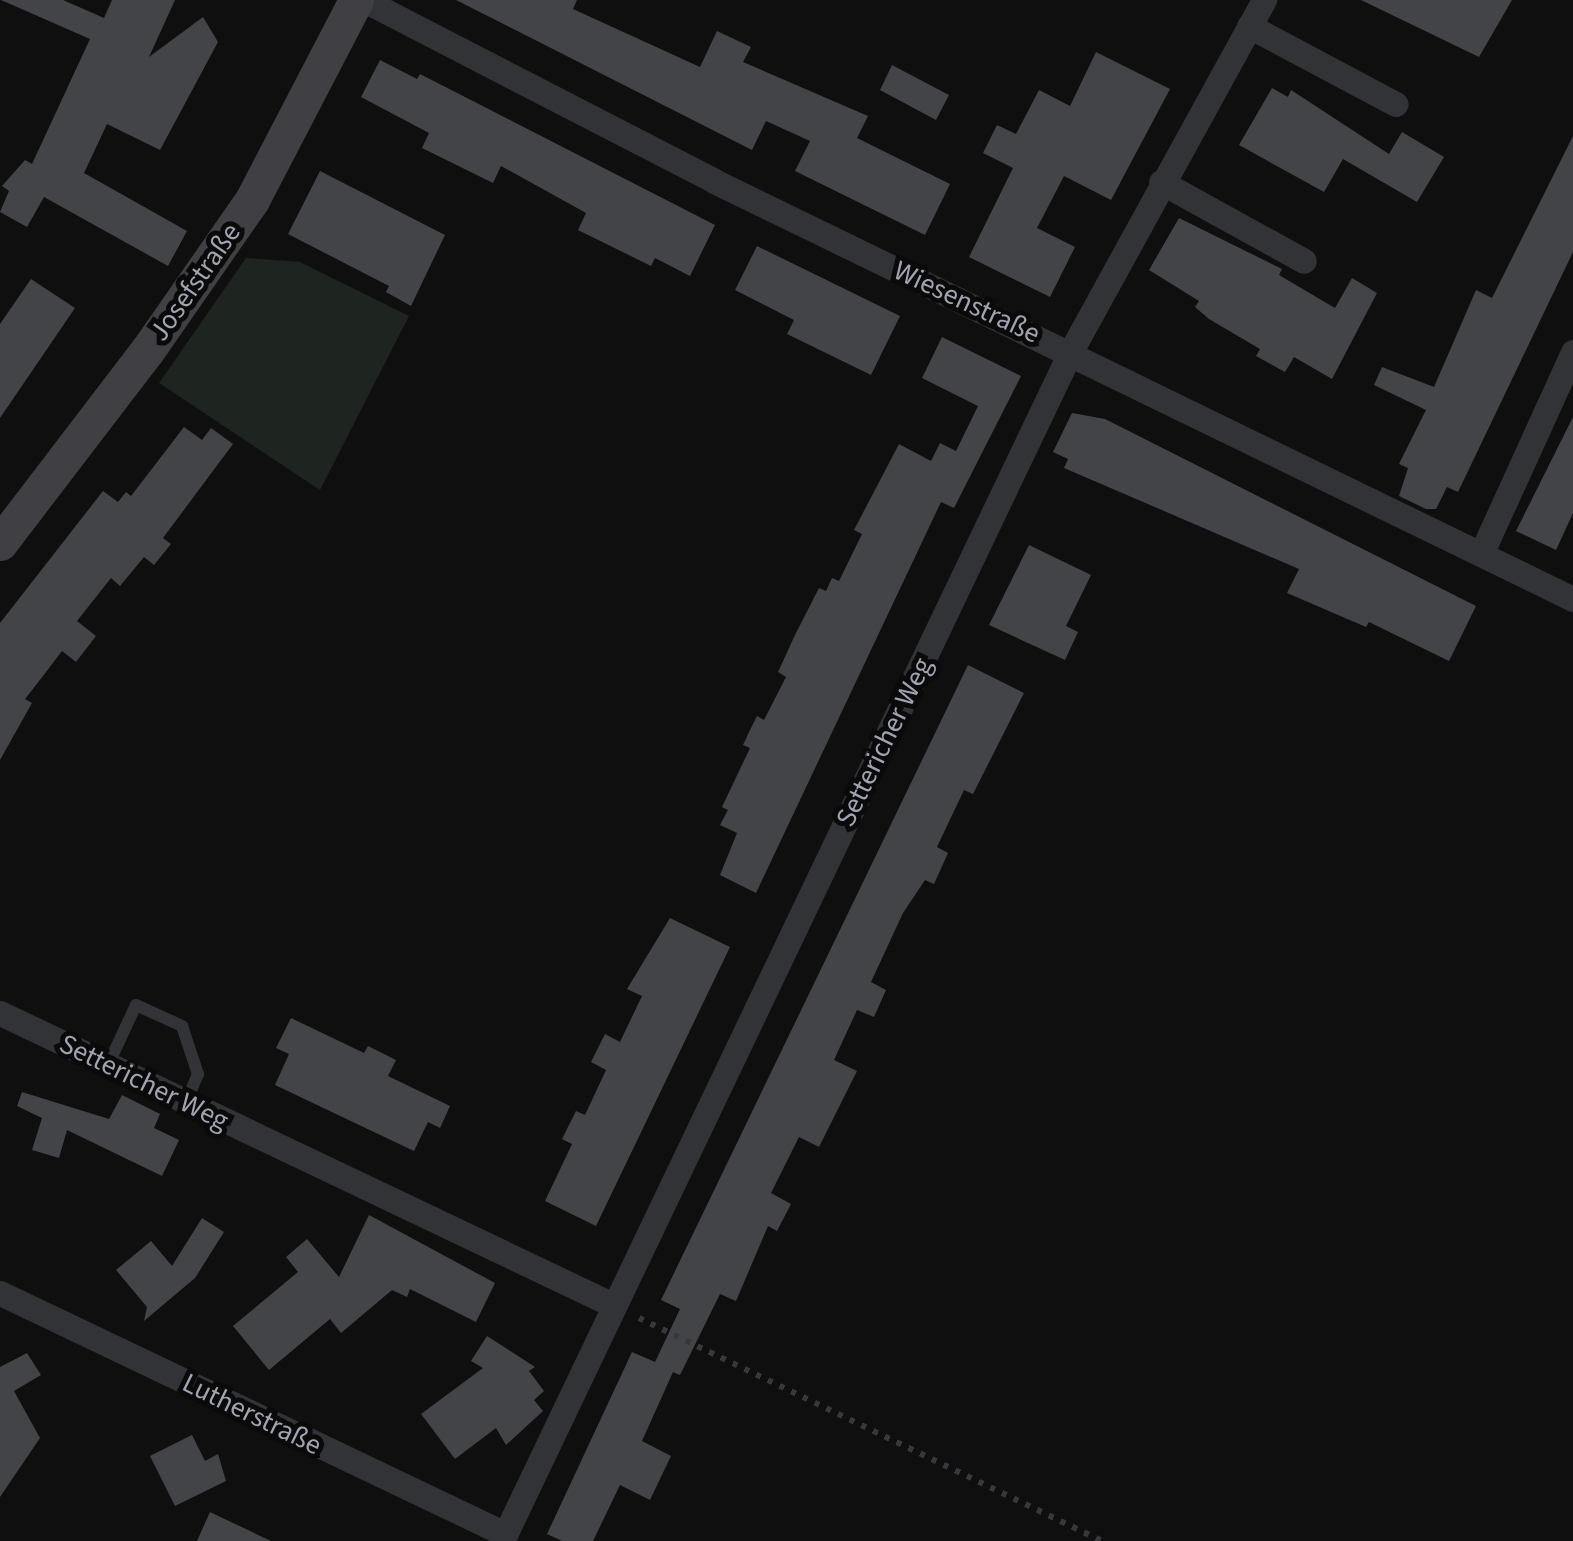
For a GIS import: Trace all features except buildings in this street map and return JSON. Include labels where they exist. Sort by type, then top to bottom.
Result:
[{"type":"street","name":"Josefstraße","points":[[0,543],[148,351],[252,200],[356,0]]},
{"type":"street","name":"Wiesenstraße","points":[[364,0],[714,181],[1071,351],[1573,599]]},
{"type":"street","name":"Settericher Weg","points":[[503,1538],[1071,351],[1264,0]]},
{"type":"street","points":[[1249,26],[1396,104]]},
{"type":"street","points":[[1161,182],[1304,261]]},
{"type":"street","points":[[1481,554],[1573,352]]},
{"type":"street","name":"Settericher Weg","points":[[0,1013],[613,1305]]},
{"type":"street","name":"Lutherstraße","points":[[0,1293],[503,1538]]},
{"type":"lane","points":[[108,1065],[136,1006],[182,1026],[198,1074],[186,1102]]},
{"type":"path","points":[[613,1305],[1102,1541]]},
{"type":"shaded area","points":[[246,258],[300,262],[409,316],[320,490],[159,383]]}]
